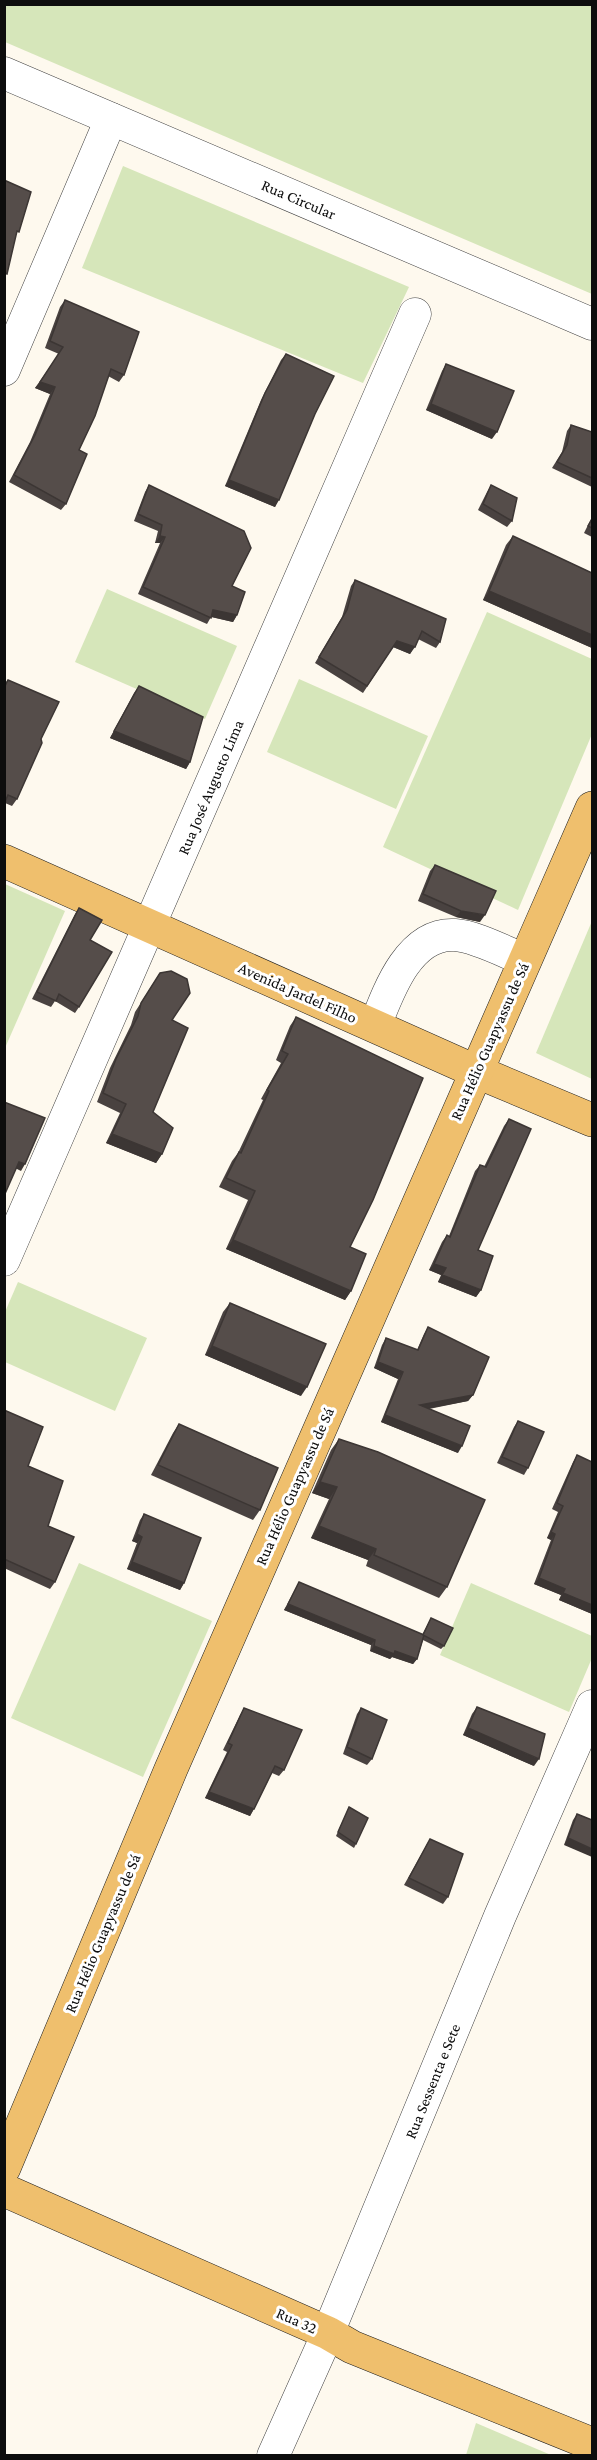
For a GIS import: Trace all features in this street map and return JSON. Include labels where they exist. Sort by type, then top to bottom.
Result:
[{"type":"main road","name":"Rua Hélio Guapyassu de Sá","points":[[4,2168],[171,1768],[592,812]]},
{"type":"main road","name":"Avenida Jardel Filho","points":[[4,861],[476,1071],[592,1120]]},
{"type":"main road","name":"Rua 32","points":[[4,2190],[328,2333],[352,2347],[592,2444]]},
{"type":"street","name":"Rua Circular","points":[[4,73],[592,324]]},
{"type":"street","points":[[4,370],[111,118]]},
{"type":"street","name":"Rua José Augusto Lima","points":[[4,1260],[414,314]]},
{"type":"street","points":[[375,1026],[397,974],[411,955],[436,936],[456,935],[525,960]]},
{"type":"street","name":"Rua Sessenta e Sete","points":[[273,2456],[328,2333],[500,1916],[592,1706]]},
{"type":"green space","points":[[5,4],[592,5],[592,294],[5,42]]},
{"type":"green space","points":[[123,166],[409,287],[363,383],[82,268]]},
{"type":"green space","points":[[107,589],[237,646],[205,719],[75,662]]},
{"type":"green space","points":[[487,612],[592,659],[592,734],[518,910],[383,847]]},
{"type":"green space","points":[[299,679],[428,736],[396,809],[267,752]]},
{"type":"green space","points":[[5,884],[65,911],[5,1048]]},
{"type":"green space","points":[[592,921],[592,1079],[536,1053]]},
{"type":"green space","points":[[18,1282],[147,1338],[115,1411],[5,1362],[5,1312]]},
{"type":"green space","points":[[79,1563],[212,1621],[143,1777],[11,1718]]},
{"type":"green space","points":[[471,1583],[592,1636],[592,1658],[569,1712],[440,1655]]},
{"type":"green space","points":[[476,2423],[551,2455],[466,2455]]},
{"type":"building","points":[[4,180],[31,192],[19,232],[17,231],[7,274],[4,273]]},
{"type":"building","points":[[65,300],[139,332],[124,375],[111,369],[95,416],[79,450],[87,454],[66,504],[14,475],[35,435],[55,387],[40,382],[63,347],[50,341]]},
{"type":"building","points":[[286,354],[334,376],[315,414],[279,500],[229,480],[265,393]]},
{"type":"building","points":[[446,364],[514,391],[497,432],[431,404]]},
{"type":"building","points":[[571,425],[592,432],[592,478],[557,462],[567,445]]},
{"type":"building","points":[[149,485],[244,531],[251,548],[232,586],[245,592],[237,615],[213,610],[211,618],[143,587],[165,537],[160,536],[162,525],[138,514]]},
{"type":"building","points":[[491,485],[517,498],[512,521],[483,504]]},
{"type":"building","points":[[513,536],[592,573],[592,635],[489,591]]},
{"type":"building","points":[[355,580],[446,619],[440,642],[422,631],[415,647],[397,641],[367,686],[319,657],[347,610]]},
{"type":"building","points":[[8,680],[59,702],[41,739],[42,743],[17,799],[8,795],[4,804],[4,688]]},
{"type":"building","points":[[139,686],[203,717],[190,762],[114,731]]},
{"type":"building","points":[[435,865],[496,891],[485,915],[461,911],[423,894]]},
{"type":"building","points":[[79,908],[102,920],[90,940],[112,952],[79,1007],[59,994],[56,1001],[37,992]]},
{"type":"building","points":[[171,971],[187,979],[190,993],[172,1020],[188,1028],[153,1112],[173,1128],[162,1154],[112,1134],[126,1104],[103,1093],[116,1059],[138,1016],[141,1003],[160,973]]},
{"type":"building","points":[[296,1017],[423,1078],[373,1200],[350,1247],[366,1254],[351,1291],[233,1240],[255,1191],[226,1178],[239,1152],[241,1153],[269,1091],[267,1090],[288,1054],[282,1051]]},
{"type":"building","points":[[4,1102],[45,1118],[25,1164],[19,1162],[4,1196]]},
{"type":"building","points":[[509,1119],[531,1129],[478,1250],[493,1256],[481,1290],[442,1275],[446,1268],[434,1264],[447,1235],[450,1237],[480,1165],[486,1167]]},
{"type":"building","points":[[230,1303],[326,1344],[307,1387],[212,1346]]},
{"type":"building","points":[[428,1327],[489,1357],[473,1395],[420,1405],[470,1426],[462,1446],[385,1415],[403,1372],[378,1362],[386,1338],[418,1350]]},
{"type":"building","points":[[4,1410],[43,1427],[28,1466],[63,1481],[48,1526],[74,1537],[55,1582],[4,1559]]},
{"type":"building","points":[[518,1421],[544,1432],[528,1468],[502,1457]]},
{"type":"building","points":[[179,1424],[278,1468],[260,1510],[158,1465]]},
{"type":"building","points":[[339,1439],[378,1452],[485,1500],[447,1587],[374,1555],[376,1549],[319,1526],[337,1487],[320,1482]]},
{"type":"building","points":[[577,1455],[592,1462],[592,1605],[563,1593],[565,1589],[539,1578],[555,1534],[551,1532],[563,1506],[557,1503]]},
{"type":"building","points":[[144,1514],[201,1538],[184,1583],[132,1562],[142,1537],[137,1534]]},
{"type":"building","points":[[299,1582],[424,1635],[417,1659],[395,1651],[394,1654],[374,1646],[375,1640],[288,1604]]},
{"type":"building","points":[[431,1618],[453,1628],[444,1646],[423,1635]]},
{"type":"building","points":[[477,1707],[545,1734],[539,1759],[468,1728]]},
{"type":"building","points":[[244,1708],[302,1730],[284,1770],[275,1766],[254,1809],[209,1792],[232,1745],[228,1743]]},
{"type":"building","points":[[361,1708],[387,1720],[372,1759],[347,1747]]},
{"type":"building","points":[[349,1807],[368,1818],[356,1844],[338,1832]]},
{"type":"building","points":[[577,1814],[592,1820],[592,1849],[568,1838]]},
{"type":"building","points":[[430,1839],[463,1854],[448,1897],[409,1878]]}]
